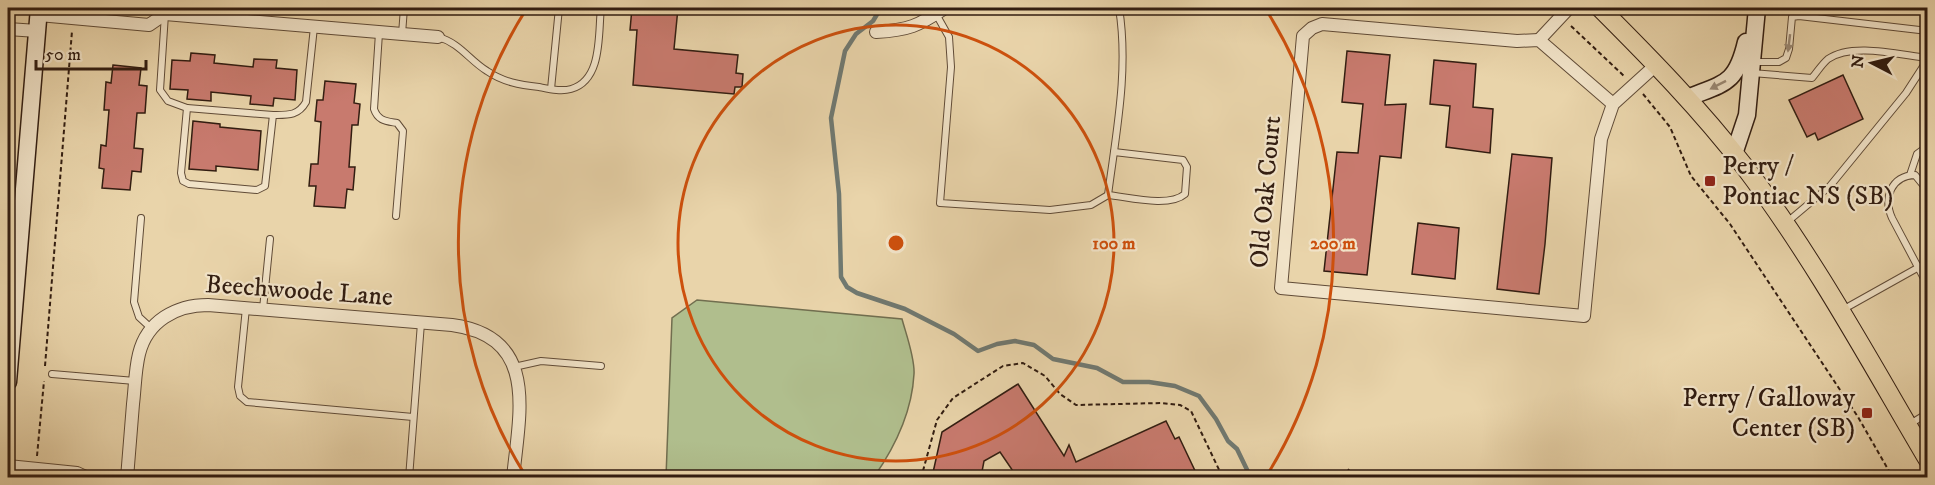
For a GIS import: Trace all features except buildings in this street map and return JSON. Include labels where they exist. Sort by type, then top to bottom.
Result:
[{"type":"main road","points":[[1600,8],[1687,98],[1734,154],[1785,224],[1840,311],[1928,460]]},
{"type":"main road","points":[[1687,98],[1733,76],[1739,68],[1756,15]]},
{"type":"main road","points":[[1734,154],[1747,115],[1756,15]]},
{"type":"main road","points":[[8,382],[38,18]]},
{"type":"street","points":[[8,29],[38,18],[74,18],[149,25],[163,10],[438,37]]},
{"type":"street","points":[[876,32],[904,31],[923,23],[940,10]]},
{"type":"street","points":[[1565,12],[1539,40],[1613,104]]},
{"type":"street","name":"Old Oak Court","points":[[1539,40],[1517,41],[1322,24],[1312,28],[1303,36],[1281,288],[1584,316],[1601,139],[1613,104],[1656,65]]},
{"type":"street","name":"Beechwoode Lane","points":[[127,477],[139,351],[152,328],[166,315],[187,306],[208,305],[263,309],[461,326],[480,331],[497,343],[514,367]]},
{"type":"street","points":[[513,477],[520,403],[519,383],[514,367]]},
{"type":"street","points":[[8,466],[77,473],[88,477]]},
{"type":"lane","points":[[402,34],[404,8]]},
{"type":"lane","points":[[551,89],[559,8]]},
{"type":"lane","points":[[438,37],[455,43],[484,70],[500,79],[520,85],[572,89],[590,76],[595,65],[601,8]]},
{"type":"lane","points":[[1108,195],[1123,59],[1119,8]]},
{"type":"lane","points":[[163,10],[160,90],[168,101],[187,108],[273,115],[293,114],[300,111],[306,102],[314,26]]},
{"type":"lane","points":[[940,10],[949,37],[951,67],[940,203],[1050,210],[1090,206],[1108,195],[1163,201],[1180,198],[1185,194],[1187,167],[1183,160],[1114,152]]},
{"type":"lane","points":[[1751,67],[1779,62],[1786,58],[1792,17],[1928,31]]},
{"type":"lane","points":[[379,32],[374,109],[381,119],[397,123],[403,131],[396,216]]},
{"type":"lane","points":[[1751,67],[1812,78],[1828,60],[1846,52],[1864,51],[1928,59],[1906,93],[1830,186],[1785,224]]},
{"type":"lane","points":[[187,108],[181,173],[183,181],[189,184],[257,190],[263,188],[267,182],[273,115]]},
{"type":"lane","points":[[1910,175],[1917,154],[1928,146]]},
{"type":"lane","points":[[1928,191],[1915,175],[1910,175],[1898,181],[1891,188],[1888,208],[1928,286]]},
{"type":"lane","points":[[141,218],[134,302],[139,317],[152,328]]},
{"type":"lane","points":[[263,309],[270,239]]},
{"type":"lane","points":[[1840,311],[1928,262]]},
{"type":"lane","points":[[246,308],[238,390],[240,396],[247,402],[413,417]]},
{"type":"lane","points":[[409,477],[421,322]]},
{"type":"lane","points":[[514,367],[541,361],[601,366]]},
{"type":"lane","points":[[52,374],[135,381]]},
{"type":"lane","points":[[1907,426],[1928,413]]},
{"type":"path","points":[[1565,12],[1670,127],[1691,176],[1730,224],[1858,417],[1893,477]]},
{"type":"path","points":[[36,469],[74,18]]},
{"type":"path","points":[[921,477],[937,420],[953,398],[1003,366],[1023,363],[1045,376],[1060,394],[1076,405],[1180,405],[1191,411],[1223,477]]},
{"type":"path","points":[[1344,477],[1349,469]]},
{"type":"green space","points":[[697,300],[902,319],[913,361],[913,388],[901,428],[889,454],[874,477],[666,477],[672,318]]},
{"type":"waterway","points":[[879,8],[873,21],[856,34],[845,51],[831,118],[839,194],[841,277],[847,287],[857,293],[905,309],[954,334],[978,351],[997,344],[1015,341],[1034,345],[1053,359],[1097,368],[1123,382],[1149,382],[1175,386],[1199,396],[1216,419],[1228,441],[1237,449],[1251,478]]},
{"type":"place","name":"Perry / Pontiac NS (SB)","points":[[1710,181]]},
{"type":"place","name":"Perry / Galloway Center (SB)","points":[[1867,413]]}]
